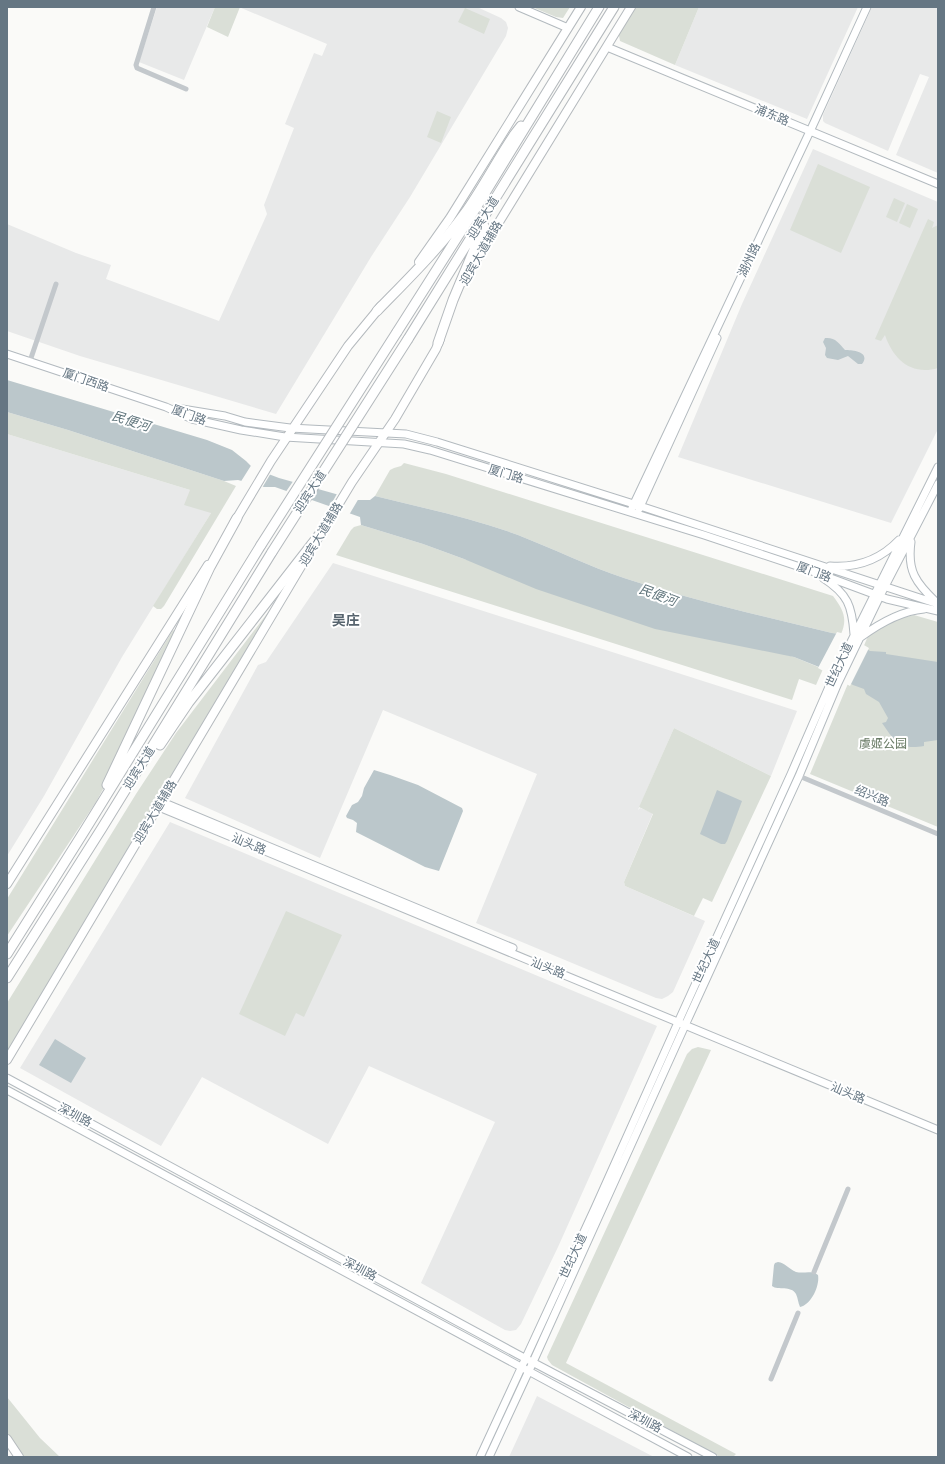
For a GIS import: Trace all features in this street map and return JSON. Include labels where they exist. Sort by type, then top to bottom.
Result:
[{"type":"highway","name":"迎宾大道","points":[[7,954],[261,545],[397,332],[599,7]]},
{"type":"highway","name":"迎宾大道","points":[[7,978],[102,828],[272,552],[408,339],[614,7]]},
{"type":"highway","points":[[377,311],[426,261],[453,229],[514,135],[542,100]]},
{"type":"highway","points":[[438,344],[463,274],[500,191]]},
{"type":"highway","points":[[85,830],[210,567],[237,518]]},
{"type":"highway","points":[[102,828],[189,702],[319,535]]},
{"type":"highway","points":[[7,948],[25,923]]},
{"type":"highway","points":[[7,984],[33,937]]},
{"type":"main road","points":[[7,884],[113,713],[237,518],[271,461],[348,346],[424,255],[450,218],[581,7]]},
{"type":"main road","name":"迎宾大道辅路","points":[[7,1060],[319,535],[352,482],[395,419],[438,344],[457,296],[480,254],[631,7]]},
{"type":"main road","points":[[7,1439],[19,1457]]},
{"type":"street","points":[[154,7],[137,59],[137,68],[186,89]]},
{"type":"street","points":[[519,7],[568,28]]},
{"type":"street","name":"湖州路","points":[[633,514],[724,324],[813,132],[867,7]]},
{"type":"street","name":"浦东路","points":[[607,47],[938,184]]},
{"type":"street","points":[[30,361],[56,284]]},
{"type":"street","name":"厦门西路","points":[[7,354],[166,407]]},
{"type":"street","name":"厦门路","points":[[166,407],[225,416],[245,422],[294,428],[406,434],[437,442],[637,505],[819,565],[882,586],[937,607]]},
{"type":"street","name":"厦门路","points":[[166,407],[192,419],[241,430],[287,437],[404,444],[430,450],[809,570],[877,595],[937,607]]},
{"type":"street","name":"世纪大道","points":[[488,1457],[529,1372],[791,774],[877,595],[908,535],[938,467]]},
{"type":"street","name":"世纪大道","points":[[908,535],[938,484]]},
{"type":"street","points":[[819,565],[842,567],[857,565],[878,557],[908,535]]},
{"type":"street","points":[[908,535],[913,573],[919,585],[937,607]]},
{"type":"street","points":[[809,570],[840,590],[853,616],[856,638],[888,620],[917,610],[937,607]]},
{"type":"street","name":"世纪大道","points":[[480,1457],[682,1021],[799,776],[835,681]]},
{"type":"street","name":"绍兴路","points":[[799,776],[938,834]]},
{"type":"street","name":"汕头路","points":[[160,804],[938,1126]]},
{"type":"street","name":"汕头路","points":[[682,1021],[938,1130]]},
{"type":"street","name":"深圳路","points":[[7,1078],[526,1359],[713,1457]]},
{"type":"street","name":"深圳路","points":[[7,1090],[688,1457]]},
{"type":"street","points":[[814,1272],[848,1188]]},
{"type":"street","points":[[771,1379],[798,1313]]},
{"type":"shaded area","points":[[157,7],[215,7],[184,80],[139,62]]},
{"type":"shaded area","points":[[239,7],[477,7],[501,18],[506,22],[508,28],[506,36],[410,197],[371,257],[276,414],[80,356],[7,331],[7,224],[76,253],[111,265],[106,279],[219,321],[267,214],[264,205],[294,128],[285,124],[314,53],[322,56],[327,44]]},
{"type":"shaded area","points":[[699,7],[858,7],[807,119],[675,65]]},
{"type":"shaded area","points":[[872,7],[938,7],[938,173],[896,155],[929,77],[920,74],[888,151],[823,121],[823,115]]},
{"type":"shaded area","points":[[813,149],[938,202],[938,429],[891,523],[678,457],[742,304]]},
{"type":"shaded area","points":[[7,434],[190,490],[211,513],[122,657],[44,796],[7,856]]},
{"type":"shaded area","points":[[333,563],[797,711],[771,776],[674,728],[638,810],[640,808],[653,813],[624,882],[625,886],[705,921],[673,992],[668,996],[662,999],[656,998],[476,923],[537,774],[383,710],[320,858],[185,798],[258,665],[266,662]]},
{"type":"shaded area","points":[[170,822],[657,1026],[558,1247],[521,1324],[516,1330],[505,1330],[421,1283],[495,1122],[369,1066],[328,1144],[202,1077],[161,1146],[20,1068]]},
{"type":"shaded area","points":[[537,1396],[654,1457],[509,1457]]},
{"type":"green space","points":[[215,7],[240,7],[228,37],[207,27]]},
{"type":"green space","points":[[532,7],[570,7],[563,18],[556,17]]},
{"type":"green space","points":[[634,7],[699,7],[675,65],[620,41],[618,30]]},
{"type":"green space","points":[[465,8],[490,19],[484,34],[458,22]]},
{"type":"green space","points":[[437,111],[451,117],[441,143],[427,137]]},
{"type":"green space","points":[[818,164],[870,187],[841,253],[790,230]]},
{"type":"green space","points":[[894,198],[905,203],[897,222],[886,217]]},
{"type":"green space","points":[[907,204],[918,209],[910,228],[899,223]]},
{"type":"green space","points":[[928,219],[934,222],[932,228],[938,225],[938,368],[919,370],[904,364],[898,358],[888,344],[885,335],[881,341],[875,339]]},
{"type":"green space","points":[[7,412],[68,430],[236,486],[161,609],[157,609],[153,606],[211,513],[184,505],[190,490],[7,434]]},
{"type":"green space","points":[[404,463],[446,474],[833,596],[842,610],[844,619],[843,629],[841,634],[832,633],[701,601],[624,578],[584,563],[531,540],[483,523],[375,496],[390,470],[401,466]]},
{"type":"green space","points":[[361,525],[423,544],[464,559],[794,657],[823,669],[816,685],[799,679],[792,700],[336,555],[351,530],[354,527]]},
{"type":"green space","points":[[282,594],[7,1053],[7,1003],[136,794],[176,733]]},
{"type":"green space","name":"虞姬公园","points":[[914,615],[938,622],[938,827],[810,774],[868,636],[897,619]]},
{"type":"green space","points":[[173,630],[177,633],[109,778],[96,802],[7,936],[7,899]]},
{"type":"green space","points":[[674,728],[771,776],[712,902],[703,898],[694,916],[625,886],[624,882],[653,814],[639,807]]},
{"type":"green space","points":[[286,911],[342,935],[304,1017],[296,1013],[285,1036],[239,1014]]},
{"type":"green space","points":[[698,1047],[711,1050],[566,1363],[736,1454],[733,1457],[720,1457],[552,1365],[547,1357],[687,1054],[692,1049]]},
{"type":"green space","points":[[7,1397],[40,1438],[60,1457],[24,1457],[17,1449],[7,1432]]},
{"type":"water","points":[[825,338],[839,343],[845,350],[852,350],[863,354],[864,360],[862,364],[858,364],[848,356],[838,360],[827,358],[825,355],[826,348],[823,342]]},
{"type":"water","name":"民便河","points":[[7,380],[207,440],[232,450],[253,468],[279,478],[357,500],[370,500],[375,496],[465,518],[518,535],[597,568],[650,586],[701,601],[841,634],[870,651],[886,652],[886,654],[938,662],[938,740],[924,742],[924,746],[916,747],[909,747],[899,743],[882,723],[886,722],[888,718],[879,702],[866,694],[864,689],[853,685],[819,667],[794,657],[655,629],[536,589],[464,559],[423,544],[361,525],[360,517],[275,487],[264,487],[238,480],[224,481],[68,430],[7,412]]},
{"type":"water","points":[[374,770],[418,785],[462,808],[463,811],[439,871],[425,867],[356,832],[357,823],[346,816],[352,805],[358,802],[362,796],[364,788]]},
{"type":"water","points":[[717,790],[742,801],[725,844],[721,844],[700,834]]},
{"type":"water","points":[[55,1039],[86,1058],[71,1083],[39,1065]]},
{"type":"water","points":[[778,1262],[796,1272],[813,1273],[818,1275],[818,1284],[814,1294],[804,1306],[800,1307],[794,1291],[772,1286],[774,1265]]},
{"type":"pier","points":[[252,464],[271,473],[262,488],[240,483]]},
{"type":"pier","points":[[294,480],[319,487],[310,502],[285,493]]},
{"type":"pier","points":[[338,492],[359,498],[349,515],[329,508]]},
{"type":"pier","points":[[837,632],[845,634],[869,648],[850,686],[818,668]]},
{"type":"district","name":"吴庄","points":[[346,620]]}]
